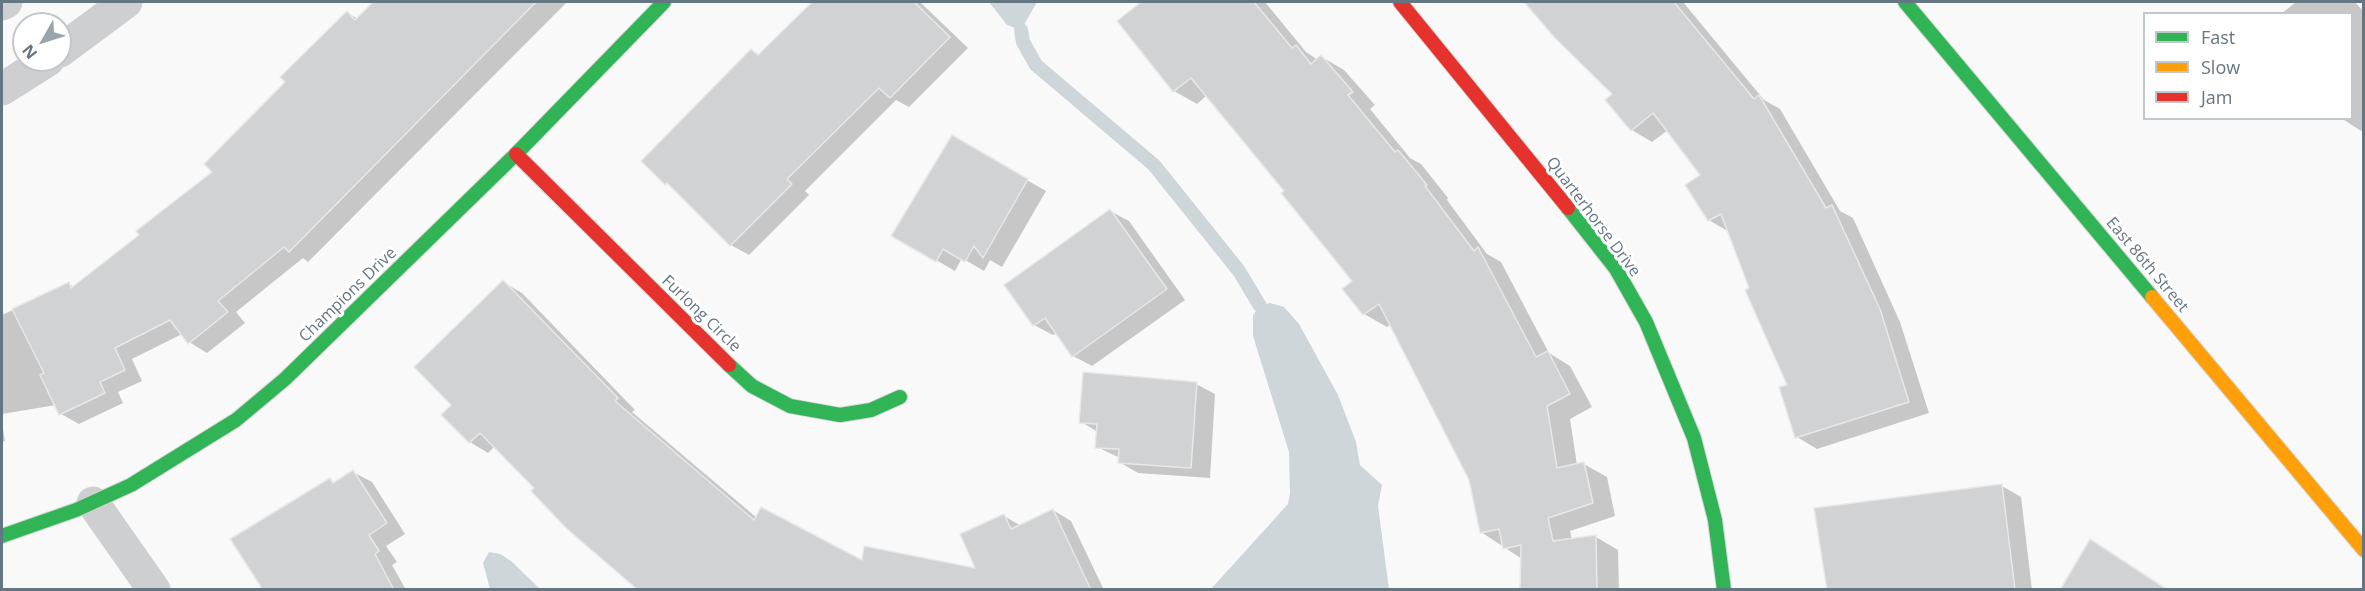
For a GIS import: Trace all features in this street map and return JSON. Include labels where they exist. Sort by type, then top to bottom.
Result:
[{"type":"street","points":[[2,4],[6,2]]},
{"type":"street","points":[[72,42],[126,2]]},
{"type":"street","name":"Champions Drive","points":[[2,536],[93,502],[167,465],[236,420],[270,392],[516,154],[664,2]]},
{"type":"street","name":"Quarterhorse Drive","points":[[1400,2],[1616,269],[1646,322],[1694,438],[1715,520],[1724,590]]},
{"type":"street","name":"East 86th Street","points":[[1905,2],[2364,549]]},
{"type":"street","points":[[2,89],[29,72]]},
{"type":"street","name":"Furlong Circle","points":[[516,154],[706,344],[752,386],[790,406],[840,414],[871,410],[900,397]]},
{"type":"street","points":[[93,502],[154,590]]},
{"type":"shaded area","points":[[989,2],[1037,2],[1021,30],[1007,25]]},
{"type":"shaded area","points":[[1270,303],[1284,307],[1299,324],[1338,395],[1356,442],[1360,465],[1382,485],[1378,506],[1389,589],[1211,589],[1288,504],[1289,452],[1253,336],[1253,315],[1260,306]]},
{"type":"shaded area","points":[[489,552],[500,554],[511,561],[540,589],[490,589],[483,563]]},
{"type":"building","points":[[373,2],[536,2],[289,252],[284,247],[218,301],[228,312],[188,344],[170,320],[115,348],[125,370],[100,382],[105,393],[59,415],[40,375],[44,373],[12,309],[69,282],[71,288],[139,235],[136,231],[212,172],[204,164],[285,82],[280,77],[347,11],[355,20]]},
{"type":"building","points":[[812,2],[914,2],[950,37],[890,98],[879,88],[787,179],[792,184],[730,246],[667,183],[665,185],[641,161],[751,49],[758,55]]},
{"type":"building","points":[[1141,2],[1254,2],[1292,48],[1296,45],[1311,64],[1321,55],[1353,92],[1348,95],[1395,152],[1398,150],[1427,185],[1425,186],[1474,251],[1478,247],[1536,357],[1548,351],[1570,394],[1547,406],[1557,468],[1584,462],[1593,503],[1548,518],[1553,541],[1596,535],[1597,590],[1520,590],[1521,545],[1503,549],[1499,529],[1480,533],[1469,480],[1379,304],[1363,315],[1342,289],[1352,281],[1281,193],[1284,191],[1191,78],[1173,92],[1117,21]]},
{"type":"building","points":[[1524,2],[1674,2],[1754,99],[1759,95],[1826,208],[1832,205],[1880,309],[1909,402],[1795,438],[1779,387],[1787,385],[1745,290],[1749,288],[1721,214],[1708,221],[1685,185],[1700,175],[1653,113],[1631,131],[1605,100],[1612,94],[1555,38]]},
{"type":"building","points":[[952,135],[1028,179],[983,258],[974,246],[965,262],[943,249],[936,262],[891,236]]},
{"type":"building","points":[[1110,209],[1167,289],[1072,357],[1045,318],[1033,326],[1004,285]]},
{"type":"building","points":[[503,280],[618,398],[615,401],[754,520],[761,507],[862,560],[864,546],[975,568],[960,534],[1004,514],[1011,529],[1053,509],[1091,590],[638,590],[566,528],[531,491],[534,488],[480,433],[469,443],[441,415],[451,405],[414,367]]},
{"type":"building","points":[[1083,372],[1197,382],[1191,468],[1118,463],[1119,449],[1095,448],[1097,424],[1079,423]]},
{"type":"building","points":[[353,470],[387,523],[369,535],[379,551],[375,554],[394,590],[263,590],[230,539],[330,478],[333,483]]},
{"type":"building","points":[[2002,484],[2015,590],[1827,590],[1814,508]]},
{"type":"building","points":[[2090,539],[2168,590],[2060,590]]},
{"type":"waterway","points":[[1021,30],[1023,42],[1036,65],[1154,165],[1239,271],[1260,306]]},
{"type":"traffic: fast","points":[[2,536],[76,510],[131,485],[236,420],[285,379],[516,154],[664,2]]},
{"type":"traffic: fast","points":[[1905,2],[2152,297]]},
{"type":"traffic: fast","points":[[1568,208],[1616,269],[1646,322],[1694,438],[1715,520],[1724,590]]},
{"type":"traffic: fast","points":[[729,365],[752,386],[790,406],[840,415],[871,410],[900,397]]},
{"type":"traffic: slow","points":[[2152,297],[2364,550]]},
{"type":"traffic: jam","points":[[1400,2],[1568,208]]},
{"type":"traffic: jam","points":[[516,154],[729,365]]}]
